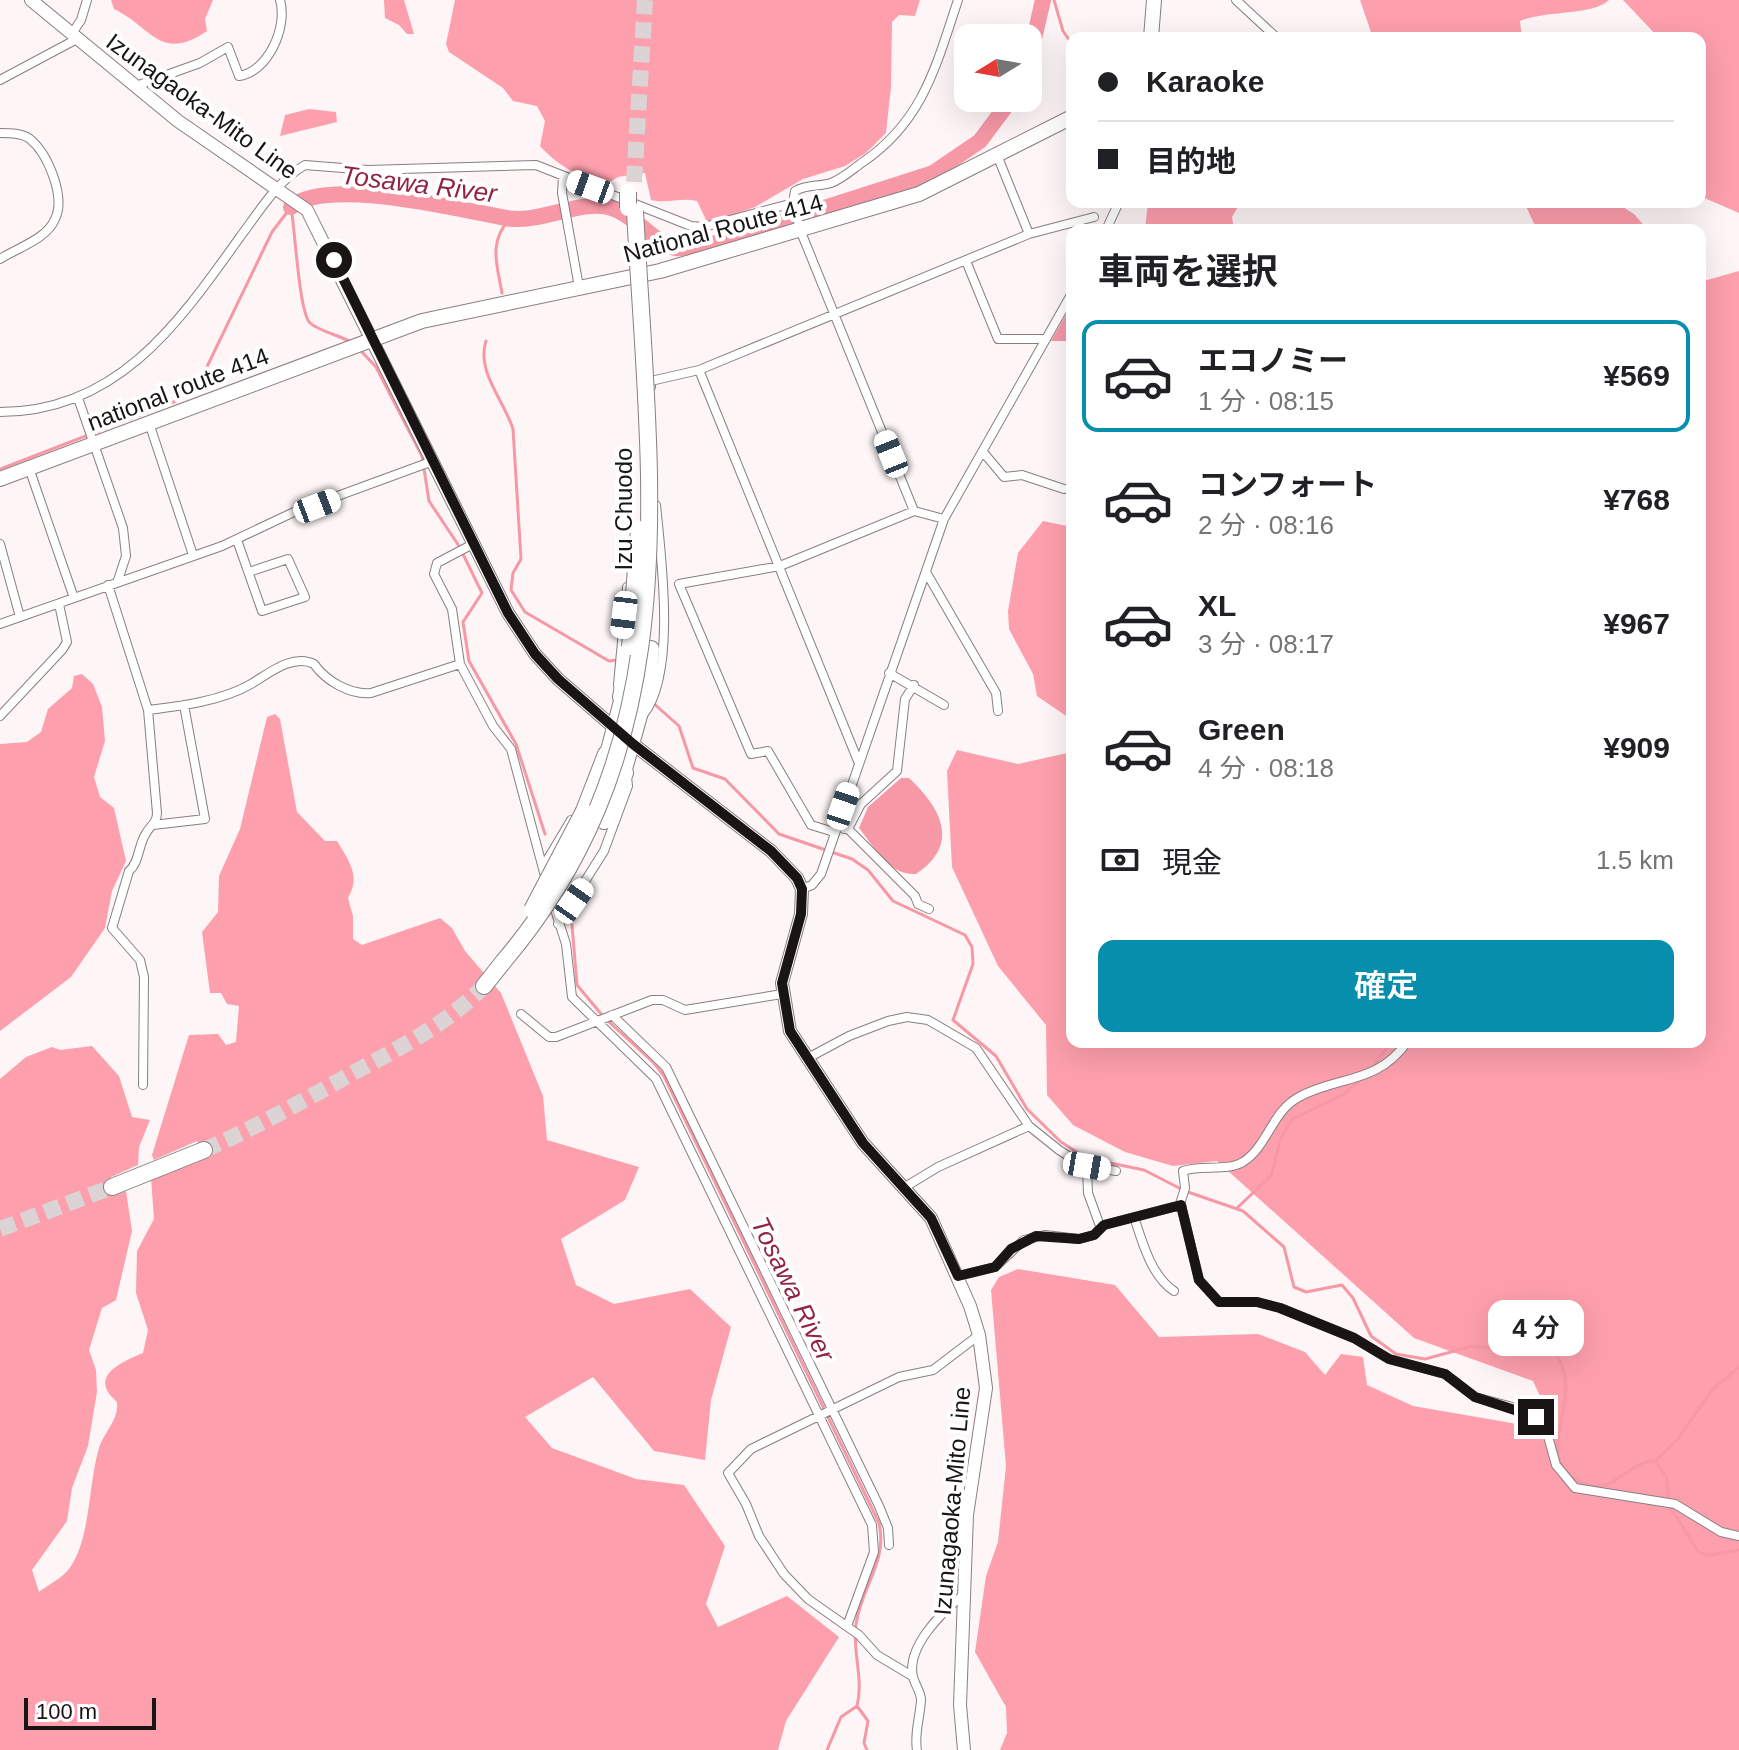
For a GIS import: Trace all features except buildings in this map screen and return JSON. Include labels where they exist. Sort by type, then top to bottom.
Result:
[{"type":"highway","points":[[1151,32],[1154,0]]},
{"type":"highway","name":"National Route 414","points":[[371,338],[422,321],[660,271],[919,194],[1066,120]]},
{"type":"highway","name":"Izu Chuodo","points":[[482,985],[539,916],[580,850],[614,773],[639,669],[647,603],[647,509],[631,199]]},
{"type":"highway","name":"national route 414","points":[[0,479],[92,438],[149,423],[371,338]]},
{"type":"highway","points":[[621,697],[647,509]]},
{"type":"highway","points":[[646,698],[655,592],[647,509]]},
{"type":"highway","name":"Izu Chuodo","points":[[505,958],[571,855],[601,792],[618,741],[639,629],[647,509]]},
{"type":"highway","points":[[520,933],[584,811],[606,754]]},
{"type":"highway","points":[[505,958],[527,941],[548,916],[604,821],[625,773]]},
{"type":"highway","points":[[111,1185],[203,1148]]},
{"type":"main road","name":"Izunagaoka-Mito Line","points":[[31,0],[73,38],[206,142],[301,205],[313,219],[508,613],[535,654],[558,679],[633,744],[771,851],[790,868],[802,889],[801,914],[784,971],[782,994],[790,1031],[863,1143],[905,1187],[938,1229],[979,1335],[986,1388],[967,1515],[960,1705],[964,1750]]},
{"type":"main road","points":[[606,754],[621,697]]},
{"type":"main road","points":[[625,773],[646,698]]},
{"type":"street","points":[[1,78],[73,38],[87,0]]},
{"type":"street","points":[[136,86],[200,63],[228,47],[239,76],[255,72],[273,45],[282,8],[280,0]]},
{"type":"street","points":[[914,511],[800,228],[794,206],[795,191],[804,186],[832,183],[885,147],[929,88],[958,0]]},
{"type":"street","points":[[1236,0],[1271,32]]},
{"type":"street","points":[[0,133],[28,137],[36,145],[52,174],[58,201],[57,216],[44,233],[0,259]]},
{"type":"street","points":[[997,155],[1029,234]]},
{"type":"street","points":[[0,412],[45,410],[78,398],[141,359],[161,341],[276,189],[298,169],[311,164],[368,170],[536,165],[691,226],[714,225],[794,206]]},
{"type":"street","points":[[563,177],[562,193],[579,287]]},
{"type":"street","points":[[1067,224],[1094,217]]},
{"type":"street","points":[[640,718],[655,698],[664,587],[655,501],[651,381],[699,370],[1029,234],[1066,224]]},
{"type":"street","points":[[966,261],[998,339],[1046,339]]},
{"type":"street","points":[[802,889],[817,881],[827,856],[944,519],[1066,304]]},
{"type":"street","points":[[699,370],[858,761]]},
{"type":"street","points":[[78,398],[123,528],[126,556],[118,580]]},
{"type":"street","points":[[149,423],[193,555]]},
{"type":"street","points":[[983,452],[1004,477],[1022,475],[1064,489]]},
{"type":"street","points":[[0,624],[237,540],[294,512],[433,461]]},
{"type":"street","points":[[29,468],[74,598]]},
{"type":"street","points":[[626,597],[780,566],[914,511],[944,519]]},
{"type":"street","points":[[621,697],[617,676],[632,521]]},
{"type":"street","points":[[237,540],[262,611],[305,597],[288,559],[249,572]]},
{"type":"street","points":[[0,544],[20,617]]},
{"type":"street","points":[[473,544],[437,563],[434,569],[455,618],[460,664],[493,726],[511,749],[566,944],[572,997],[656,1079],[826,1412],[885,1520],[889,1545]]},
{"type":"street","points":[[926,572],[996,693],[998,711]]},
{"type":"street","points":[[679,584],[751,754],[768,751],[811,825],[848,829],[915,896],[918,904],[929,909]]},
{"type":"street","points":[[108,585],[148,710],[157,813],[142,840],[136,865],[130,868],[112,928],[140,960],[144,978],[143,1085]]},
{"type":"street","points":[[0,716],[67,642],[59,604]]},
{"type":"street","points":[[148,710],[184,705],[248,686],[276,668],[301,661],[314,664],[323,678],[356,695],[460,664]]},
{"type":"street","points":[[889,673],[944,705]]},
{"type":"street","points":[[848,829],[861,804],[897,771],[905,699],[914,685]]},
{"type":"street","points":[[153,825],[205,819],[184,705]]},
{"type":"street","points":[[543,867],[580,805],[593,766],[606,754]]},
{"type":"street","points":[[558,924],[604,851],[628,786],[625,773]]},
{"type":"street","points":[[521,1014],[549,1037],[652,1000],[663,1000],[685,1010],[782,994]]},
{"type":"street","points":[[611,1016],[666,1067],[826,1412],[874,1536],[871,1561],[847,1626]]},
{"type":"street","points":[[806,1059],[849,1036],[888,1021],[907,1017],[928,1020],[976,1048],[1029,1126],[1059,1150],[1087,1166],[1116,1171]]},
{"type":"street","points":[[1401,1048],[1381,1068],[1340,1085],[1300,1096],[1278,1115],[1253,1153],[1240,1164],[1186,1169],[1181,1174],[1184,1191],[1180,1204],[1199,1280],[1219,1302],[1268,1304],[1354,1338],[1399,1363],[1445,1374],[1475,1397],[1527,1411],[1544,1422],[1556,1465],[1575,1488],[1585,1493],[1623,1494],[1673,1504],[1721,1532],[1739,1536]]},
{"type":"street","points":[[905,1187],[938,1167],[1029,1126]]},
{"type":"street","points":[[1087,1166],[1088,1193],[1100,1226]]},
{"type":"street","points":[[958,1276],[995,1267],[1024,1240],[1045,1235],[1079,1239],[1094,1235],[1100,1226],[1180,1204]]},
{"type":"street","points":[[1134,1217],[1149,1258],[1166,1286],[1174,1291]]},
{"type":"street","points":[[912,1676],[877,1655],[847,1626],[808,1599],[784,1574],[759,1536],[746,1504],[728,1473],[751,1449],[899,1377],[933,1370],[979,1335]]},
{"type":"street","points":[[917,1750],[921,1697],[912,1676],[916,1652],[926,1634],[963,1595]]},
{"type":"shaded area","points":[[111,0],[213,0],[205,19],[207,31],[178,44],[157,39],[114,9]]},
{"type":"shaded area","points":[[384,0],[404,0],[414,34],[407,34],[399,25],[385,18]]},
{"type":"shaded area","points":[[455,0],[920,0],[915,16],[899,15],[892,22],[891,87],[886,133],[866,153],[845,166],[803,179],[755,207],[708,224],[697,201],[651,200],[645,173],[618,177],[606,184],[570,170],[547,154],[540,146],[545,121],[537,106],[513,101],[503,88],[449,52],[446,44]]},
{"type":"shaded area","points":[[1360,0],[1609,0],[1580,11],[1520,21],[1521,32],[1371,32]]},
{"type":"shaded area","points":[[1623,0],[1739,0],[1739,213],[1706,199],[1706,32],[1653,32]]},
{"type":"shaded area","points":[[309,109],[336,112],[337,122],[280,136],[285,115]]},
{"type":"shaded area","points":[[1147,208],[1237,208],[1232,217],[1233,224],[1146,224]]},
{"type":"shaded area","points":[[1527,208],[1624,208],[1643,224],[1534,224]]},
{"type":"shaded area","points":[[1739,271],[1739,1750],[1000,1750],[1007,1733],[1006,1707],[975,1652],[986,1576],[998,1542],[1006,1466],[991,1290],[999,1277],[1018,1269],[1115,1285],[1159,1337],[1258,1334],[1305,1352],[1325,1375],[1341,1354],[1363,1357],[1367,1385],[1413,1406],[1535,1427],[1544,1405],[1533,1381],[1414,1338],[1217,1161],[1173,1166],[1125,1152],[1073,1125],[1047,1095],[1046,1025],[998,966],[952,867],[947,771],[957,750],[1018,764],[1066,753],[1066,1048],[1706,1048],[1706,280]]},
{"type":"shaded area","points":[[1066,315],[1066,341],[1051,341]]},
{"type":"shaded area","points":[[1043,521],[1066,526],[1066,716],[1037,696],[1033,674],[1009,629],[1008,611],[1018,553]]},
{"type":"shaded area","points":[[82,674],[93,684],[102,707],[105,741],[94,777],[100,797],[114,808],[126,861],[112,891],[105,928],[71,977],[0,1031],[0,744],[27,742],[41,732],[48,709],[72,688],[74,676]]},
{"type":"shaded area","points":[[275,714],[280,719],[297,812],[325,841],[337,841],[352,869],[353,883],[348,898],[353,916],[353,939],[362,945],[440,918],[452,928],[465,951],[501,993],[543,1096],[547,1140],[639,1167],[625,1200],[561,1239],[576,1285],[614,1304],[690,1289],[731,1327],[711,1400],[705,1460],[654,1451],[593,1377],[525,1417],[552,1448],[636,1479],[684,1485],[725,1546],[706,1604],[718,1627],[787,1596],[839,1637],[786,1721],[778,1750],[0,1750],[0,1079],[26,1057],[52,1047],[60,1050],[92,1046],[119,1076],[132,1117],[150,1120],[139,1147],[138,1165],[111,1177],[118,1194],[126,1191],[132,1231],[116,1300],[102,1308],[89,1350],[96,1370],[97,1392],[88,1446],[72,1488],[67,1521],[32,1570],[39,1592],[69,1569],[81,1543],[99,1448],[117,1408],[117,1402],[105,1385],[106,1378],[117,1366],[143,1353],[148,1330],[136,1293],[137,1251],[154,1219],[151,1178],[204,1155],[197,1141],[154,1160],[152,1155],[189,1035],[218,1034],[226,1045],[236,1042],[239,1006],[227,1004],[221,993],[210,993],[202,932],[218,912],[219,876],[240,829],[267,717]]},
{"type":"shaded area","points":[[901,778],[909,778],[930,801],[941,826],[942,838],[938,851],[916,874],[890,865],[859,828],[868,807]]},
{"type":"waterway","name":"Tosawa River","points":[[1037,24],[1043,0]]},
{"type":"waterway","points":[[1054,0],[1066,35]]},
{"type":"waterway","name":"Tosawa River","points":[[291,207],[309,198],[333,195],[395,198],[519,219],[584,207],[608,207],[635,221],[667,245],[675,248],[706,246],[933,173],[980,141],[1002,112]]},
{"type":"waterway","name":"Tosawa River","points":[[291,207],[306,316],[314,326],[349,341]]},
{"type":"waterway","points":[[0,469],[179,400],[203,375],[272,232],[291,207]]},
{"type":"waterway","points":[[502,293],[496,245],[510,219]]},
{"type":"waterway","points":[[486,341],[484,352],[488,375],[513,429],[521,559],[513,573],[511,590],[525,612],[609,661],[617,660]]},
{"type":"waterway","name":"Tosawa River","points":[[361,351],[376,367],[422,456],[429,501],[459,546],[482,593],[463,622],[469,661],[516,744],[545,834]]},
{"type":"waterway","points":[[652,702],[679,726],[693,768],[725,779],[779,834],[852,859],[868,870],[893,901],[965,935],[972,947],[973,964],[953,1020],[996,1056],[1027,1109],[1061,1142],[1086,1158],[1144,1170],[1185,1191],[1243,1211],[1284,1247],[1294,1287],[1306,1292],[1342,1285],[1353,1298],[1371,1336],[1396,1354],[1425,1359],[1473,1346],[1504,1350],[1519,1337],[1537,1337],[1556,1356],[1565,1375],[1558,1454],[1565,1470],[1582,1483],[1603,1486],[1645,1462],[1655,1461],[1666,1476],[1670,1506],[1698,1552],[1708,1555],[1739,1550]]},
{"type":"waterway","name":"Tosawa River","points":[[572,925],[577,985],[602,1015]]},
{"type":"waterway","name":"Tosawa River","points":[[608,1021],[664,1076],[879,1523],[880,1550],[856,1624],[857,1706]]},
{"type":"waterway","points":[[1372,1068],[1387,1048]]},
{"type":"waterway","points":[[1237,1208],[1271,1176],[1281,1138],[1292,1119],[1344,1094],[1365,1076]]},
{"type":"waterway","points":[[1655,1461],[1677,1440],[1712,1390],[1739,1367]]},
{"type":"waterway","points":[[857,1706],[868,1721],[864,1743],[867,1750]]},
{"type":"waterway","points":[[827,1750],[841,1717],[857,1706]]},
{"type":"tunnel","points":[[634,182],[645,0]]},
{"type":"tunnel","points":[[204,1150],[279,1114],[404,1045],[454,1013],[484,986]]},
{"type":"tunnel","points":[[0,1229],[112,1187]]},
{"type":"route","points":[[334,260],[508,613],[535,654],[558,679],[633,744],[771,851],[797,878],[803,901],[782,983],[790,1031],[863,1143],[931,1218],[958,1276],[995,1267],[1011,1249],[1036,1236],[1079,1239],[1094,1235],[1100,1226],[1178,1204],[1183,1207],[1188,1242],[1199,1280],[1202,1287],[1219,1302],[1257,1302],[1280,1308],[1354,1338],[1389,1359],[1445,1374],[1475,1397],[1527,1411],[1536,1417]]}]
